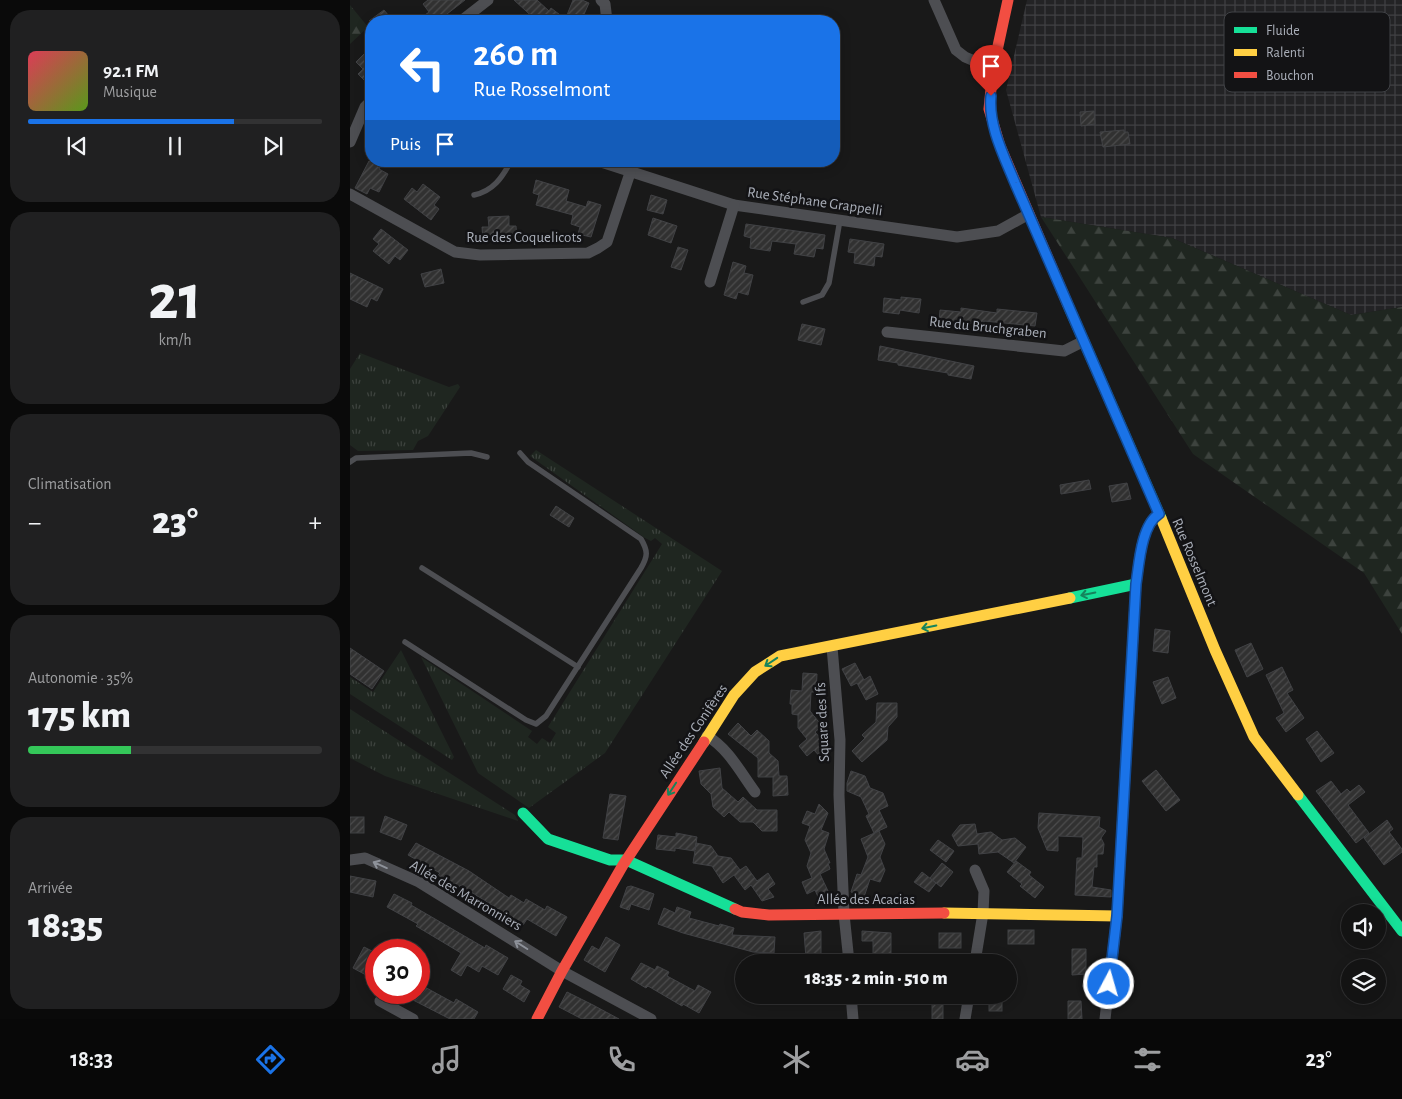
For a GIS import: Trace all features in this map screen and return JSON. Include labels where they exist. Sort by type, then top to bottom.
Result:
[{"type":"street","points":[[469,15],[488,0]]},
{"type":"street","points":[[601,0],[605,4],[606,15]]},
{"type":"street","points":[[934,0],[956,50],[965,57],[994,69]]},
{"type":"street","name":"Rue Rosselmont","points":[[1008,0],[994,69],[989,109],[1000,146],[1174,547],[1215,650],[1254,737],[1402,931]]},
{"type":"street","points":[[350,142],[365,107]]},
{"type":"street","name":"Rue Stéphane Grappelli","points":[[614,167],[734,205],[957,237],[998,231],[1029,214]]},
{"type":"street","name":"Rue des Coquelicots","points":[[350,194],[455,252],[480,255],[588,253],[607,242],[630,173]]},
{"type":"street","points":[[710,282],[734,205]]},
{"type":"street","name":"Rue du Bruchgraben","points":[[887,332],[1064,350],[1084,342]]},
{"type":"street","points":[[1105,1019],[1117,916],[1136,584],[1143,540],[1154,518],[1159,514]]},
{"type":"street","name":"Allée des Conifères","points":[[537,1019],[562,970],[626,860],[734,695],[755,672],[780,656],[1136,584]]},
{"type":"street","name":"Square des Ifs","points":[[832,647],[840,740],[839,795],[847,954]]},
{"type":"street","points":[[707,736],[721,748],[755,792]]},
{"type":"street","name":"Allée des Acacias","points":[[523,813],[548,839],[610,860],[626,860],[742,912],[769,915],[983,912],[1117,916]]},
{"type":"street","name":"Allée des Marronniers","points":[[350,860],[365,858],[419,882],[562,970],[651,1019]]},
{"type":"street","points":[[975,870],[984,891],[983,912],[975,954]]},
{"type":"street","points":[[386,1004],[413,1019]]},
{"type":"street","points":[[852,1004],[854,1019]]},
{"type":"street","points":[[965,1019],[968,1004]]},
{"type":"lane","points":[[474,196],[487,192],[498,182],[507,167]]},
{"type":"lane","points":[[804,302],[822,295],[829,283],[840,220]]},
{"type":"lane","points":[[350,462],[356,458],[471,453],[486,458]]},
{"type":"lane","points":[[406,642],[526,720],[536,724],[546,716],[641,568],[647,558],[647,549],[640,540],[528,462],[520,454]]},
{"type":"lane","points":[[422,568],[578,667]]},
{"type":"shaded area","points":[[1027,0],[1402,0],[1402,307],[1351,315],[1172,238],[1041,217],[1006,90]]},
{"type":"green space","points":[[350,5],[365,23],[365,30],[350,44]]},
{"type":"green space","points":[[1041,217],[1172,238],[1351,315],[1402,307],[1402,634],[1364,573],[1193,454]]},
{"type":"green space","points":[[360,353],[449,387],[458,384],[460,387],[428,436],[418,441],[413,450],[358,451],[350,445],[350,369]]},
{"type":"green space","points":[[536,450],[722,571],[605,753],[529,808],[478,773],[421,657],[532,731],[528,737],[537,744],[542,738],[550,743],[556,733],[548,727],[662,544],[655,538],[651,541],[645,538],[530,456]]},
{"type":"green space","points":[[401,650],[454,757],[452,760],[350,694],[350,677],[373,692]]},
{"type":"green space","points":[[350,709],[515,815],[518,821],[385,776],[350,758]]},
{"type":"building","points":[[428,0],[465,0],[446,15],[425,15],[429,12],[423,4]]},
{"type":"building","points":[[514,0],[537,0],[549,11],[551,8],[560,15],[530,15]]},
{"type":"building","points":[[573,0],[582,0],[589,3],[584,15],[567,15]]},
{"type":"building","points":[[384,10],[388,15],[377,15]]},
{"type":"building","points":[[365,53],[365,81],[358,74],[363,69],[356,62]]},
{"type":"building","points":[[1094,111],[1095,124],[1081,126],[1080,112]]},
{"type":"building","points":[[1124,130],[1124,132],[1128,132],[1130,144],[1103,147],[1100,132]]},
{"type":"building","points":[[366,167],[380,167],[379,169],[388,174],[379,192],[370,188],[367,194],[355,188]]},
{"type":"building","points":[[536,180],[569,190],[566,201],[586,207],[588,201],[601,205],[591,237],[578,234],[580,227],[571,224],[573,215],[536,205],[539,195],[533,193]]},
{"type":"building","points":[[423,184],[440,197],[434,205],[439,209],[431,220],[404,199],[412,188],[417,192]]},
{"type":"building","points":[[651,195],[667,200],[663,214],[647,210]]},
{"type":"building","points":[[509,216],[509,226],[516,226],[517,239],[483,240],[482,227],[489,227],[488,217]]},
{"type":"building","points":[[653,218],[677,226],[671,243],[648,235]]},
{"type":"building","points":[[746,224],[825,235],[823,249],[816,248],[814,257],[794,254],[796,244],[772,241],[770,251],[750,248],[751,238],[744,236]]},
{"type":"building","points":[[381,229],[408,250],[400,260],[395,256],[389,264],[373,251],[379,244],[373,239]]},
{"type":"building","points":[[850,239],[884,244],[882,257],[875,256],[874,266],[854,263],[855,253],[848,252]]},
{"type":"building","points":[[678,247],[688,250],[681,270],[671,267]]},
{"type":"building","points":[[733,262],[746,266],[744,273],[753,275],[748,295],[738,292],[736,299],[724,295]]},
{"type":"building","points":[[441,269],[444,283],[425,287],[421,274]]},
{"type":"building","points":[[350,273],[383,289],[377,301],[371,298],[367,307],[350,299]]},
{"type":"building","points":[[901,297],[921,299],[919,313],[900,310],[899,314],[883,312],[884,298],[901,300]]},
{"type":"building","points":[[961,308],[997,313],[997,309],[1037,313],[1035,326],[984,321],[984,325],[959,322],[959,325],[939,322],[940,310],[961,312]]},
{"type":"building","points":[[802,324],[825,329],[821,345],[798,340]]},
{"type":"building","points":[[880,346],[974,366],[971,379],[878,360]]},
{"type":"building","points":[[1089,480],[1091,489],[1061,494],[1060,485]]},
{"type":"building","points":[[1127,483],[1131,499],[1112,502],[1109,486]]},
{"type":"building","points":[[556,506],[574,518],[569,527],[550,515]]},
{"type":"building","points":[[1155,629],[1170,631],[1168,653],[1153,651]]},
{"type":"building","points":[[1251,643],[1263,669],[1247,677],[1235,650]]},
{"type":"building","points":[[350,648],[384,671],[372,689],[350,674]]},
{"type":"building","points":[[855,663],[864,680],[870,676],[878,694],[866,700],[857,683],[851,686],[842,669]]},
{"type":"building","points":[[1282,667],[1293,690],[1287,693],[1304,718],[1286,732],[1276,718],[1284,713],[1266,675]]},
{"type":"building","points":[[803,673],[817,674],[816,692],[811,692],[810,711],[822,726],[815,732],[828,747],[822,759],[814,750],[807,756],[799,746],[807,739],[798,728],[798,715],[792,714],[792,704],[790,704],[791,690],[802,691]]},
{"type":"building","points":[[1168,677],[1176,698],[1162,704],[1153,682]]},
{"type":"building","points":[[877,703],[897,703],[897,717],[888,727],[887,740],[862,762],[852,751],[865,738],[862,735],[876,722]]},
{"type":"building","points":[[738,723],[751,736],[757,730],[769,741],[769,753],[778,761],[779,776],[787,776],[788,795],[773,796],[773,777],[758,777],[758,758],[728,734]]},
{"type":"building","points":[[1317,731],[1334,753],[1321,762],[1306,739]]},
{"type":"building","points":[[720,768],[722,788],[738,802],[743,797],[757,810],[777,810],[777,831],[762,831],[753,822],[740,822],[729,812],[724,817],[713,807],[711,794],[701,784],[699,771]]},
{"type":"building","points":[[1156,770],[1180,800],[1166,811],[1142,781]]},
{"type":"building","points":[[851,771],[865,776],[870,788],[883,793],[888,806],[879,810],[887,827],[874,833],[866,816],[869,814],[861,797],[847,791],[847,783]]},
{"type":"building","points":[[1331,781],[1341,794],[1347,789],[1350,792],[1359,785],[1365,792],[1348,805],[1369,833],[1356,843],[1316,791]]},
{"type":"building","points":[[610,794],[626,796],[618,840],[603,838]]},
{"type":"building","points":[[819,804],[828,813],[821,830],[829,833],[824,849],[830,863],[828,863],[830,869],[820,874],[828,891],[819,899],[815,890],[807,894],[802,882],[812,878],[807,866],[811,853],[805,840],[810,826],[802,823],[807,811],[815,814]]},
{"type":"building","points":[[1039,813],[1100,817],[1099,827],[1106,831],[1101,838],[1104,844],[1103,854],[1097,854],[1097,867],[1094,867],[1092,887],[1111,890],[1111,897],[1075,895],[1077,858],[1082,858],[1083,837],[1058,836],[1058,851],[1047,850],[1038,828]]},
{"type":"building","points":[[385,816],[407,825],[401,840],[380,832]]},
{"type":"building","points":[[350,817],[364,817],[364,833],[350,833]]},
{"type":"building","points":[[1387,820],[1393,829],[1389,832],[1402,849],[1402,852],[1384,865],[1364,838]]},
{"type":"building","points":[[975,824],[977,834],[991,832],[1002,840],[1015,838],[1026,847],[1014,863],[998,852],[979,854],[978,844],[958,846],[952,835],[960,825]]},
{"type":"building","points":[[879,831],[885,844],[880,857],[885,870],[880,882],[870,879],[864,897],[851,892],[857,874],[861,875],[868,857],[861,839]]},
{"type":"building","points":[[676,833],[697,837],[696,843],[711,846],[718,856],[731,858],[740,870],[746,866],[757,881],[768,873],[775,884],[768,889],[774,897],[762,901],[751,885],[745,890],[734,875],[723,883],[712,866],[693,863],[695,851],[675,848],[675,851],[656,849],[658,835],[676,837]]},
{"type":"building","points":[[938,840],[954,851],[946,862],[930,850]]},
{"type":"building","points":[[416,843],[469,871],[509,898],[511,895],[524,903],[526,899],[545,910],[547,906],[567,917],[556,936],[527,919],[523,925],[408,855]]},
{"type":"building","points":[[1016,861],[1031,872],[1029,875],[1044,887],[1035,898],[1007,872]]},
{"type":"building","points":[[942,863],[953,872],[941,887],[930,878]]},
{"type":"building","points":[[922,872],[936,883],[929,892],[914,882]]},
{"type":"building","points":[[350,876],[376,881],[373,897],[350,892]]},
{"type":"building","points":[[631,886],[654,894],[649,910],[631,904],[629,910],[620,907],[627,887]]},
{"type":"building","points":[[394,894],[485,948],[486,945],[508,958],[498,975],[482,966],[479,972],[467,965],[461,976],[451,970],[461,953],[416,926],[418,924],[387,907]]},
{"type":"building","points":[[677,907],[691,912],[689,918],[734,928],[732,935],[775,937],[774,953],[753,952],[683,933],[658,924],[664,908],[675,913]]},
{"type":"building","points":[[1008,930],[1034,930],[1034,944],[1008,944]]},
{"type":"building","points":[[821,931],[821,954],[806,954],[804,933]]},
{"type":"building","points":[[862,931],[891,933],[891,954],[873,954],[873,941],[862,941]]},
{"type":"building","points":[[939,933],[961,933],[961,948],[939,948]]},
{"type":"building","points":[[606,937],[620,945],[605,972],[584,960],[592,946],[599,950]]},
{"type":"building","points":[[364,947],[365,948],[365,974],[353,968]]},
{"type":"building","points":[[1072,949],[1086,949],[1086,974],[1072,975]]},
{"type":"building","points":[[641,963],[655,970],[657,966],[669,972],[667,976],[695,991],[698,985],[711,992],[699,1013],[631,979]]},
{"type":"building","points":[[511,975],[522,981],[520,985],[530,991],[524,1002],[503,989]]},
{"type":"building","points":[[430,990],[454,1003],[456,999],[478,1012],[474,1019],[450,1019],[421,1004],[430,1004]]},
{"type":"building","points":[[567,992],[619,1019],[582,1019],[559,1007]]},
{"type":"building","points":[[1068,1001],[1081,1001],[1082,1019],[1068,1019]]},
{"type":"building","points":[[932,1004],[943,1004],[943,1019],[932,1019]]},
{"type":"building","points":[[989,1004],[1002,1004],[1002,1011],[989,1011]]},
{"type":"traffic: fast","points":[[1068,305],[1161,518]]},
{"type":"traffic: fast","points":[[1070,598],[1136,584]]},
{"type":"traffic: fast","points":[[1298,795],[1402,931]]},
{"type":"traffic: fast","points":[[523,813],[548,839],[610,860],[626,860],[735,909]]},
{"type":"traffic: slow","points":[[1161,518],[1215,650],[1254,737],[1298,795]]},
{"type":"traffic: slow","points":[[704,742],[734,695],[755,672],[780,656],[1070,598]]},
{"type":"traffic: slow","points":[[944,913],[1117,916]]},
{"type":"traffic: jam","points":[[1008,0],[993,69],[989,109],[1000,146],[1068,305]]},
{"type":"traffic: jam","points":[[537,1019],[562,971],[623,865],[704,742]]},
{"type":"traffic: jam","points":[[735,909],[742,912],[769,915],[944,913]]},
{"type":"route","points":[[991,96],[989,109],[1000,146],[1159,514],[1154,518],[1143,540],[1136,584],[1117,916],[1109,984]]}]
